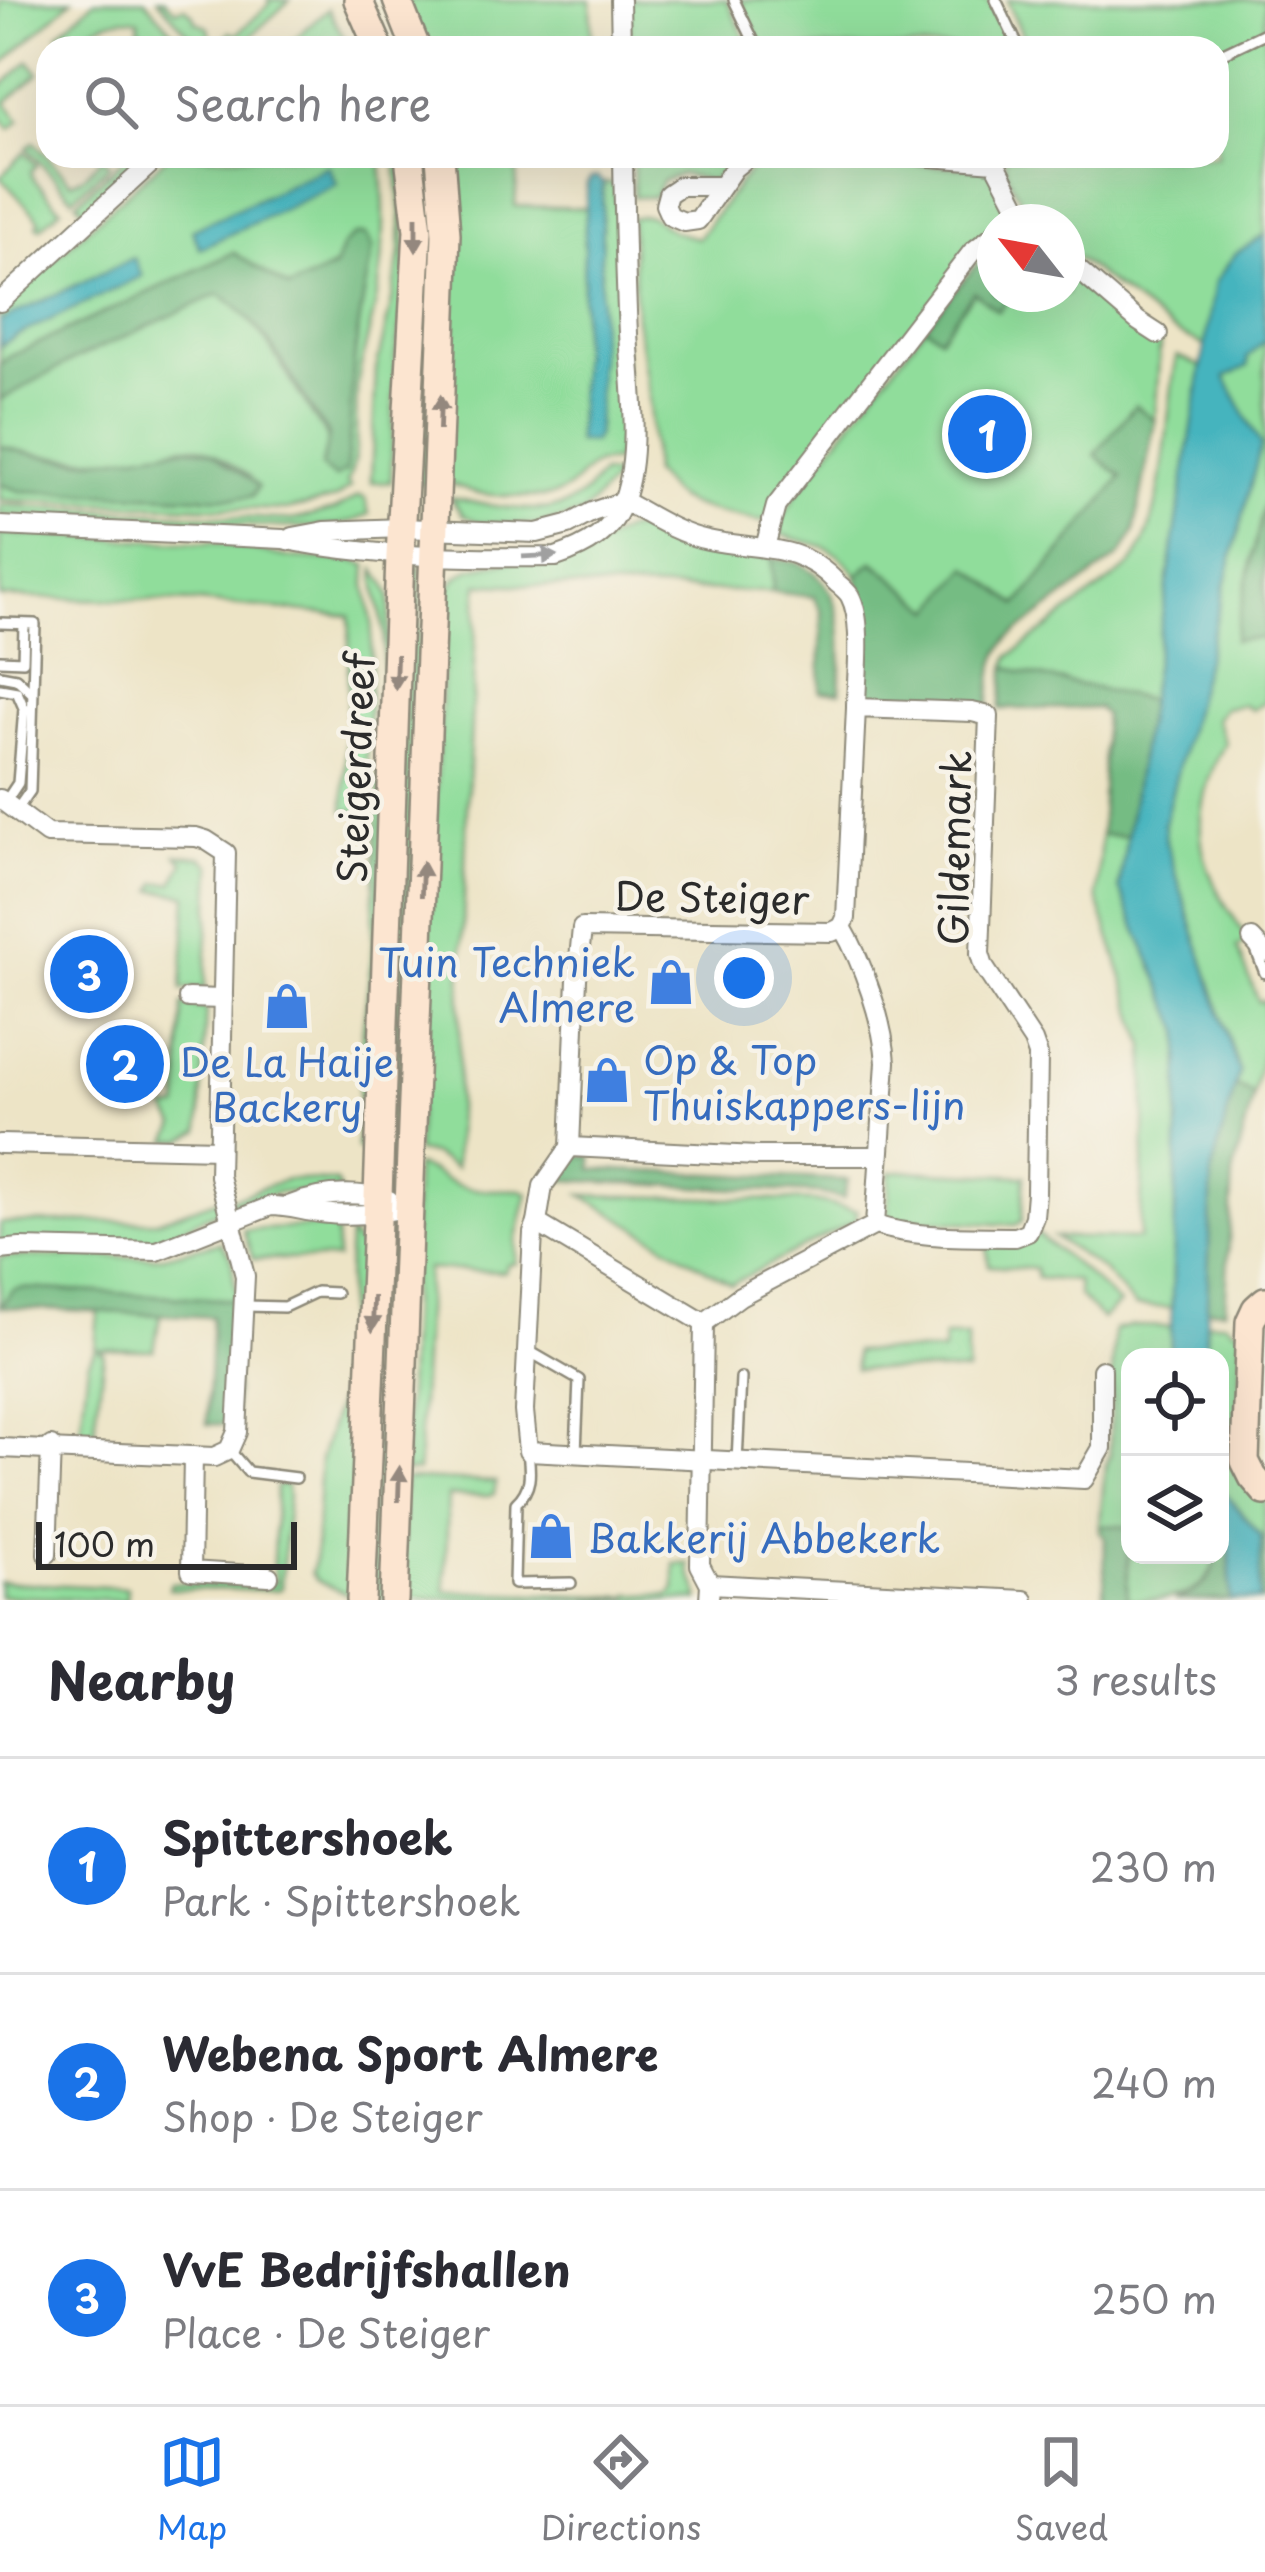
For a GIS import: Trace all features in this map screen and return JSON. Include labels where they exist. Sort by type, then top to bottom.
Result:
[{"type":"main road","points":[[358,0],[374,36]]},
{"type":"main road","points":[[397,0],[411,36]]},
{"type":"main road","name":"Steigerdreef","points":[[361,1593],[401,542],[418,230],[411,168]]},
{"type":"main road","name":"Steigerdreef","points":[[395,1594],[446,234],[441,168]]},
{"type":"main road","points":[[1265,1301],[1250,1322],[1245,1461],[1265,1491]]},
{"type":"street","points":[[620,0],[621,36]]},
{"type":"street","points":[[0,302],[146,168]]},
{"type":"street","points":[[0,526],[283,539],[325,531],[556,557],[580,549],[610,525],[624,501],[633,428],[623,168]]},
{"type":"street","points":[[721,186],[734,168]]},
{"type":"street","points":[[1000,168],[1014,204]]},
{"type":"street","points":[[765,547],[776,506],[977,249]]},
{"type":"street","points":[[1085,275],[1158,334]]},
{"type":"street","points":[[434,543],[538,533],[624,501],[679,531],[794,554],[820,565],[850,596],[857,625],[856,708],[842,927],[855,952],[884,1042],[875,1225],[740,1296],[704,1322]]},
{"type":"street","name":"Gildemark","points":[[856,708],[989,716],[980,954],[1038,1055],[1036,1193],[1028,1232],[1015,1237],[925,1235],[875,1225]]},
{"type":"street","points":[[0,1448],[214,1457],[229,1450],[237,1432],[246,1306],[245,1276],[219,1176],[226,853],[196,837],[46,833],[7,804]]},
{"type":"street","name":"De Steiger","points":[[528,1450],[524,1411],[533,1233],[543,1186],[570,1147],[583,928],[832,932],[842,927]]},
{"type":"street","points":[[188,998],[223,999]]},
{"type":"street","points":[[0,1144],[219,1149]]},
{"type":"street","points":[[570,1147],[879,1156]]},
{"type":"street","points":[[0,1250],[157,1251],[271,1206],[288,1206],[313,1196],[347,1194],[378,1206],[410,1206]]},
{"type":"street","points":[[537,1223],[704,1322]]},
{"type":"street","points":[[704,1322],[700,1565],[710,1592],[1024,1600]]},
{"type":"street","points":[[528,1450],[1084,1479],[1102,1448],[1102,1370]]},
{"type":"street","points":[[47,1554],[51,1448]]},
{"type":"street","points":[[193,1456],[191,1571],[269,1576]]},
{"type":"lane","points":[[734,0],[751,36]]},
{"type":"lane","points":[[996,0],[1013,36]]},
{"type":"lane","points":[[1229,50],[1265,33]]},
{"type":"lane","points":[[0,623],[30,624]]},
{"type":"lane","points":[[0,660],[23,661],[30,624]]},
{"type":"lane","points":[[7,804],[30,791],[30,624]]},
{"type":"lane","points":[[0,675],[23,682],[33,696]]},
{"type":"lane","points":[[0,689],[17,692],[24,708],[18,783],[7,804]]},
{"type":"lane","points":[[1258,946],[1265,973]]},
{"type":"lane","points":[[246,1306],[284,1307],[316,1292],[336,1293]]},
{"type":"lane","points":[[527,1351],[579,1380],[576,1452]]},
{"type":"lane","points":[[737,1462],[741,1378]]},
{"type":"lane","points":[[229,1450],[248,1472],[296,1478]]},
{"type":"lane","name":"De Steiger","points":[[528,1450],[530,1479],[526,1495],[516,1503],[514,1584],[571,1583]]},
{"type":"green space","points":[[0,0],[72,0],[0,66]]},
{"type":"green space","points":[[95,0],[145,0],[176,36],[153,36],[139,30],[139,20],[129,18],[81,36],[58,34]]},
{"type":"green space","points":[[158,0],[175,10],[185,7],[195,21],[209,28],[210,36],[190,36]]},
{"type":"green space","points":[[268,0],[290,0],[251,36],[226,36],[230,32],[236,35],[270,4]]},
{"type":"green space","points":[[401,0],[591,0],[592,36],[415,36]]},
{"type":"green space","points":[[629,0],[727,0],[744,36],[630,36]]},
{"type":"green space","points":[[740,0],[988,0],[1006,36],[757,36]]},
{"type":"green space","points":[[1007,0],[1265,0],[1265,235],[1224,269],[1214,294],[1207,347],[1172,330],[1085,265],[1085,204],[1024,204],[1007,168],[1229,168],[1229,36],[1023,36]]},
{"type":"green space","points":[[328,9],[343,36],[298,36]]},
{"type":"green space","points":[[29,61],[36,69],[36,76],[6,103],[20,120],[10,129],[0,118],[0,88]]},
{"type":"green space","points":[[25,152],[36,164],[33,178],[61,209],[40,228],[40,220],[0,177]]},
{"type":"green space","points":[[45,168],[58,168],[71,182],[92,168],[107,168],[73,198]]},
{"type":"green space","points":[[114,168],[136,168],[87,214],[77,202]]},
{"type":"green space","points":[[155,168],[381,168],[384,213],[379,288],[358,381],[356,446],[347,483],[351,487],[335,499],[286,510],[0,500],[0,484],[20,491],[253,496],[249,476],[198,447],[89,458],[53,457],[0,446],[0,400],[75,359],[219,294],[266,341],[346,471],[356,349],[373,248],[289,288],[233,253],[0,365],[0,346],[133,258],[0,321],[0,308]]},
{"type":"green space","points":[[397,168],[404,168],[406,290],[395,358],[391,482],[371,482],[376,370],[400,253]]},
{"type":"green space","points":[[414,168],[435,168],[432,484],[416,483]]},
{"type":"green space","points":[[444,168],[517,168],[515,206],[586,208],[577,442],[597,434],[603,183],[615,183],[625,395],[615,462],[595,465],[560,493],[543,497],[500,496],[446,483]]},
{"type":"green space","points":[[633,168],[723,168],[714,181],[680,174],[662,181],[655,197],[634,197]]},
{"type":"green space","points":[[751,168],[981,168],[992,171],[1011,204],[977,204],[977,249],[765,521],[681,500],[653,474],[631,219],[651,217],[675,232],[698,238]]},
{"type":"green space","points":[[355,235],[366,235],[373,248],[356,348],[346,471],[335,478],[321,467],[329,436],[266,340],[219,294],[75,359],[0,400],[0,365],[9,357],[234,253],[289,288],[334,268],[342,246]]},
{"type":"green space","points":[[977,264],[977,294],[974,292],[940,337],[925,327]]},
{"type":"green space","points":[[1085,282],[1160,343],[1155,420],[1135,406],[1096,454],[1122,477],[1018,606],[933,610],[874,562],[857,575],[830,550],[781,534],[779,524],[798,491],[925,327],[940,337],[974,292],[977,312],[1085,312]]},
{"type":"green space","points":[[1265,298],[1265,702],[1252,710],[1243,705],[1224,708],[1216,719],[1225,743],[1212,771],[1201,822],[1208,869],[1250,941],[1237,947],[1259,1002],[1265,1000],[1265,1038],[1254,1094],[1235,1086],[1239,1071],[1166,843],[1164,823],[1196,696],[1173,699],[1235,323]]},
{"type":"green space","points":[[1177,356],[1203,367],[1149,700],[1006,666],[1009,657],[1130,566],[1142,546],[1158,495]]},
{"type":"green space","points":[[1135,405],[1155,420],[1134,533],[1121,555],[1003,645],[989,707],[865,699],[864,618],[857,575],[873,562],[933,610],[968,567],[1018,605],[1122,477],[1095,455]]},
{"type":"green space","points":[[0,446],[82,460],[203,450],[216,454],[258,487],[252,496],[236,498],[20,491],[0,484]]},
{"type":"green space","points":[[601,474],[614,475],[613,481],[582,514],[537,525],[479,522],[463,515],[449,497],[507,508],[553,508],[576,499]]},
{"type":"green space","points":[[359,496],[365,498],[369,514],[317,526],[0,515],[0,505],[293,520],[335,510]]},
{"type":"green space","points":[[1265,500],[1265,638],[1234,640]]},
{"type":"green space","points":[[641,528],[710,552],[772,558],[773,592],[478,584],[455,1168],[431,1154],[416,1152],[447,592],[470,569],[605,542],[625,530]]},
{"type":"green space","points":[[0,534],[215,543],[293,558],[367,565],[372,623],[365,810],[344,811],[350,616],[198,602],[0,597]]},
{"type":"green space","points":[[772,558],[800,564],[816,574],[835,602],[840,692],[820,691],[822,612],[814,597],[773,592]]},
{"type":"green space","points":[[417,567],[406,1151],[383,1150],[408,583]]},
{"type":"green space","points":[[375,570],[390,596],[380,962],[370,1029],[365,1150],[357,1147],[361,1043],[372,955],[384,637]]},
{"type":"green space","points":[[1006,666],[1149,700],[1127,836],[1101,835],[1104,715],[1098,708],[1000,709]]},
{"type":"green space","points":[[1101,835],[1127,836],[1119,888],[1181,1031],[1172,1308],[1135,1306],[1103,1270],[1054,1237],[1139,1239],[1145,1046],[1097,897]]},
{"type":"green space","points":[[177,855],[202,857],[212,866],[205,988],[182,989],[187,895],[154,890],[157,883],[173,883],[184,863]]},
{"type":"green space","points":[[183,1004],[206,1009],[200,1131],[168,1141],[176,1125],[166,1109],[179,1107]]},
{"type":"green space","points":[[1235,1086],[1254,1094],[1233,1174],[1225,1310],[1207,1309],[1212,1170]]},
{"type":"green space","points":[[577,1155],[592,1156],[592,1169],[848,1180],[843,1199],[819,1193],[560,1180]]},
{"type":"green space","points":[[415,1166],[467,1188],[528,1193],[516,1263],[507,1265],[505,1272],[427,1269],[418,1471],[404,1472]]},
{"type":"green space","points":[[890,1172],[1025,1176],[1022,1221],[1016,1225],[894,1219],[888,1215]]},
{"type":"green space","points":[[287,1179],[336,1182],[340,1191],[280,1192],[234,1206],[231,1199]]},
{"type":"green space","points":[[582,1195],[814,1201],[857,1211],[856,1220],[731,1284]]},
{"type":"green space","points":[[221,1198],[218,1211],[155,1245],[0,1247],[0,1223],[157,1221]]},
{"type":"green space","points":[[389,1219],[395,1237],[389,1598],[365,1596]]},
{"type":"green space","points":[[336,1226],[337,1259],[253,1259],[243,1230]]},
{"type":"green space","points":[[1036,1233],[1119,1304],[1102,1319],[1079,1296],[1077,1281],[1037,1278],[1035,1269],[989,1266],[986,1242]]},
{"type":"green space","points":[[349,1234],[365,1260],[351,1596],[311,1573],[320,1460],[343,1384]]},
{"type":"green space","points":[[221,1242],[231,1258],[237,1300],[21,1288],[12,1291],[0,1307],[0,1257],[159,1257]]},
{"type":"green space","points":[[12,1290],[237,1300],[234,1425],[207,1424],[212,1317],[1,1307]]},
{"type":"green space","points":[[98,1311],[160,1315],[154,1350],[98,1349],[104,1354],[94,1435],[80,1434],[88,1363],[95,1349]]},
{"type":"green space","points":[[1207,1322],[1226,1322],[1242,1329],[1237,1468],[1265,1499],[1265,1600],[1260,1600],[1261,1536],[1229,1499],[1229,1348],[1206,1348]]},
{"type":"green space","points":[[1171,1327],[1170,1348],[1121,1348],[1121,1527],[1100,1525],[1110,1455],[1114,1330]]},
{"type":"green space","points":[[944,1337],[967,1337],[967,1372],[855,1369],[855,1351],[943,1352]]},
{"type":"green space","points":[[404,1479],[496,1482],[489,1496],[448,1496],[445,1591],[669,1595],[675,1589],[675,1564],[689,1564],[699,1600],[400,1598]]},
{"type":"green space","points":[[286,1485],[288,1495],[281,1588],[169,1589],[171,1583],[276,1583],[276,1487]]},
{"type":"green space","points":[[1100,1525],[1121,1526],[1121,1564],[1128,1564],[1127,1600],[1104,1600],[1105,1537]]},
{"type":"green space","points":[[1229,1542],[1230,1600],[1175,1600],[1203,1585],[1215,1564],[1229,1564]]},
{"type":"green space","points":[[1128,1564],[1214,1564],[1204,1581],[1184,1594],[1127,1600]]},
{"type":"green space","points":[[0,1582],[127,1588],[126,1600],[0,1596]]},
{"type":"water","points":[[324,168],[329,168],[337,184],[200,248],[192,230]]},
{"type":"water","points":[[597,177],[603,183],[597,434],[593,442],[577,442],[587,183]]},
{"type":"water","points":[[1265,235],[1265,341],[1248,357],[1248,366],[1225,377],[1261,445],[1164,823],[1166,843],[1239,1072],[1212,1170],[1205,1348],[1170,1348],[1181,1031],[1119,888],[1215,282],[1236,253]]},
{"type":"water","points":[[134,258],[142,276],[0,346],[0,321]]},
{"type":"water","points":[[1229,1499],[1261,1536],[1260,1600],[1230,1600]]},
{"type":"place","name":"Spittershoek","points":[[987,434]]},
{"type":"place","name":"VvE Bedrijfshallen","points":[[89,974]]},
{"type":"place","name":"Tuin Techniek Almere","points":[[671,982]]},
{"type":"place","name":"De La Haije Backery","points":[[287,1006]]},
{"type":"place","name":"Webena Sport Almere","points":[[125,1064]]},
{"type":"place","name":"Op & Top Thuiskappers-lijn","points":[[607,1080]]},
{"type":"place","name":"Bakkerij Abbekerk","points":[[551,1536]]}]
